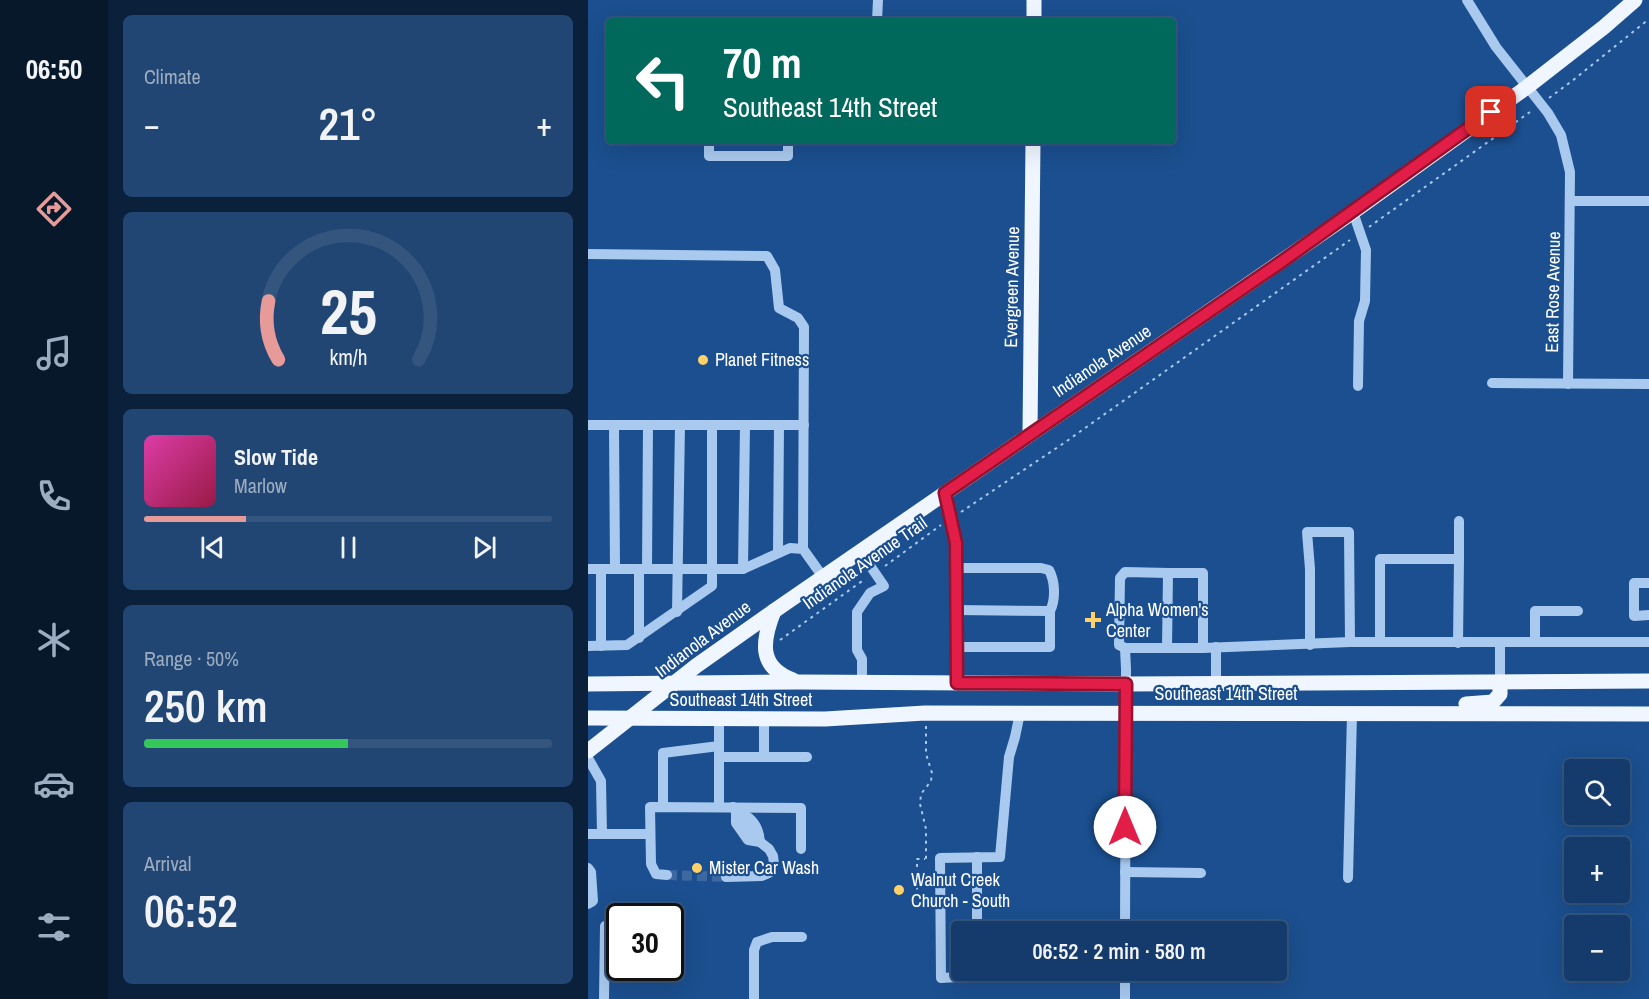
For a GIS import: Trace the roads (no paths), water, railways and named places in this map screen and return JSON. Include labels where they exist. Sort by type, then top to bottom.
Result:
[{"type":"main road","points":[[1034,0],[1034,18]]},
{"type":"main road","name":"Indianola Avenue","points":[[588,751],[774,611],[1353,212],[1527,87],[1635,0]]},
{"type":"main road","name":"Evergreen Avenue","points":[[1030,433],[1033,144]]},
{"type":"main road","points":[[774,611],[766,636],[766,656],[776,672],[798,682]]},
{"type":"main road","name":"Southeast 14th Street","points":[[588,684],[1649,681]]},
{"type":"main road","points":[[1381,714],[1399,706],[1488,703],[1497,699],[1500,694],[1500,682]]},
{"type":"main road","name":"Southeast 14th Street","points":[[588,718],[825,719],[926,713],[1649,714]]},
{"type":"street","name":"East Rose Avenue","points":[[1467,0],[1496,47],[1548,113],[1561,135],[1570,172],[1568,384]]},
{"type":"street","points":[[877,1],[877,18]]},
{"type":"street","points":[[709,144],[709,156],[788,156],[788,144]]},
{"type":"street","points":[[1570,201],[1649,201]]},
{"type":"street","points":[[1353,212],[1366,250],[1365,301],[1359,321],[1358,386]]},
{"type":"street","points":[[588,254],[767,255],[775,270],[779,308],[798,318],[804,327],[803,549],[823,577]]},
{"type":"street","points":[[1492,383],[1649,384]]},
{"type":"street","points":[[588,425],[804,425]]},
{"type":"street","points":[[614,425],[615,568]]},
{"type":"street","points":[[639,638],[648,425]]},
{"type":"street","points":[[677,612],[680,425]]},
{"type":"street","points":[[588,646],[627,645],[712,586],[712,425]]},
{"type":"street","points":[[743,568],[745,425]]},
{"type":"street","points":[[778,552],[779,425]]},
{"type":"street","points":[[945,493],[956,543],[957,683]]},
{"type":"street","points":[[1458,643],[1459,521]]},
{"type":"street","points":[[1310,645],[1310,569],[1307,532],[1349,532],[1350,642]]},
{"type":"street","points":[[588,568],[743,568],[790,548],[803,549]]},
{"type":"street","points":[[860,551],[884,586],[870,593],[857,612],[857,650],[862,658],[861,682]]},
{"type":"street","points":[[1380,642],[1380,559],[1459,559]]},
{"type":"street","points":[[601,568],[601,646]]},
{"type":"street","points":[[956,568],[1041,568],[1049,570],[1053,578],[1050,647],[957,647]]},
{"type":"street","points":[[1203,648],[1203,573],[1125,572],[1120,578],[1119,645],[1125,648],[1203,648],[1350,642],[1649,642]]},
{"type":"street","points":[[1167,648],[1168,573]]},
{"type":"street","points":[[1649,583],[1634,583],[1634,616],[1649,615]]},
{"type":"street","points":[[956,610],[1050,611]]},
{"type":"street","points":[[1536,642],[1536,611],[1578,611]]},
{"type":"street","points":[[1500,642],[1500,682]]},
{"type":"street","points":[[1216,647],[1216,684]]},
{"type":"street","points":[[1125,648],[1125,921]]},
{"type":"street","points":[[951,977],[941,978],[940,858],[1000,857],[1009,757],[1020,713]]},
{"type":"street","points":[[1348,878],[1352,714]]},
{"type":"street","points":[[718,807],[719,719]]},
{"type":"street","points":[[764,719],[764,757]]},
{"type":"street","points":[[663,807],[663,753],[719,752],[764,757],[807,757]]},
{"type":"street","points":[[588,758],[601,781],[602,834]]},
{"type":"street","points":[[667,875],[656,874],[652,869],[650,807],[801,808],[801,849]]},
{"type":"street","points":[[726,877],[755,877],[769,873],[774,864],[769,849],[759,842],[735,809]]},
{"type":"street","points":[[588,834],[650,834]]},
{"type":"street","points":[[977,858],[977,921]]},
{"type":"street","points":[[588,868],[591,872],[590,903]]},
{"type":"street","points":[[1125,872],[1201,873]]},
{"type":"street","points":[[604,999],[605,926]]},
{"type":"street","points":[[754,999],[754,950],[757,942],[763,938],[802,937]]},
{"type":"street","points":[[1125,981],[1125,999]]},
{"type":"tunnel","points":[[667,875],[726,877]]},
{"type":"place","name":"Planet Fitness","points":[[703,360]]},
{"type":"place","name":"Alpha Women's Center","points":[[1093,620]]},
{"type":"place","name":"Mister Car Wash","points":[[697,868]]},
{"type":"place","name":"Walnut Creek Church - South","points":[[899,890]]}]
